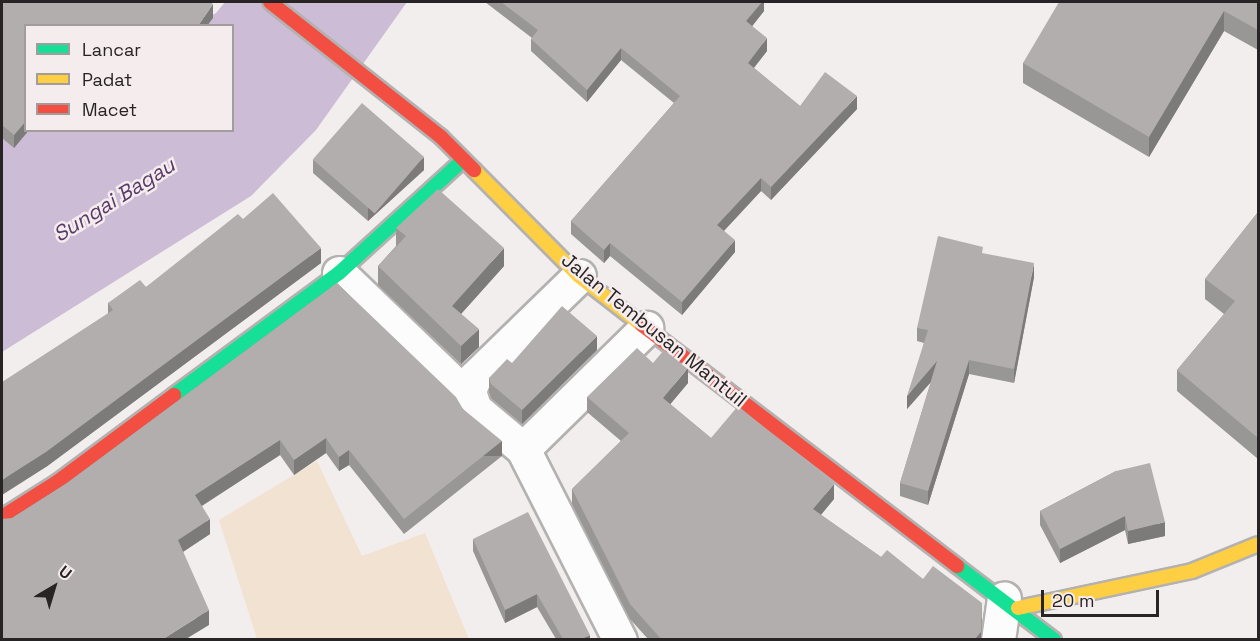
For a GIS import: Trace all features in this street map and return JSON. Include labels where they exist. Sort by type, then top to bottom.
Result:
[{"type":"street","name":"Jalan Tembusan Mantuil","points":[[270,2],[441,137],[579,276],[1011,603],[1054,639]]},
{"type":"street","points":[[2,517],[57,482],[339,273],[463,160]]},
{"type":"street","points":[[339,273],[470,399],[475,409],[523,449],[620,639]]},
{"type":"street","points":[[470,399],[474,378],[579,276]]},
{"type":"street","points":[[523,449],[646,328]]},
{"type":"street","points":[[998,639],[1011,603],[1192,571],[1258,543]]},
{"type":"shaded area","points":[[317,461],[362,556],[425,533],[469,639],[257,639],[219,520]]},
{"type":"water","name":"Sungai Bagau","points":[[225,2],[407,2],[316,130],[251,196],[2,352],[2,137],[24,131],[234,132],[234,24],[196,24],[216,13]]},
{"type":"building","points":[[2,2],[210,2],[213,4],[199,24],[24,24],[24,123],[14,135],[2,125]]},
{"type":"building","points":[[501,2],[762,2],[746,21],[767,38],[748,63],[800,106],[825,72],[857,96],[771,187],[761,178],[717,225],[735,240],[682,302],[610,243],[604,250],[571,221],[680,96],[621,48],[587,90],[531,39],[538,30]]},
{"type":"building","points":[[1059,2],[1258,2],[1258,30],[1224,11],[1149,137],[1023,63]]},
{"type":"building","points":[[362,103],[424,157],[375,213],[313,160]]},
{"type":"building","points":[[438,189],[504,248],[452,306],[479,329],[461,346],[378,266],[406,236],[396,228]]},
{"type":"building","points":[[273,193],[321,248],[46,452],[2,480],[2,382],[113,310],[108,303],[140,280],[146,287],[238,214],[243,219]]},
{"type":"building","points":[[1258,212],[1258,438],[1177,370],[1235,301],[1205,279]]},
{"type":"building","points":[[938,236],[983,247],[982,253],[1034,263],[1014,369],[969,360],[928,491],[900,483],[937,361],[907,396],[928,330],[917,328]]},
{"type":"building","points":[[337,283],[456,397],[463,409],[502,441],[404,519],[349,450],[339,457],[326,438],[294,460],[280,440],[195,495],[210,519],[178,540],[209,610],[163,639],[2,639],[2,519],[12,518],[67,483]]},
{"type":"building","points":[[562,306],[597,336],[522,410],[491,384],[489,378],[507,359],[512,363]]},
{"type":"building","points":[[637,348],[653,363],[664,350],[688,368],[663,398],[711,438],[738,406],[834,484],[813,509],[881,557],[887,550],[923,579],[933,566],[982,603],[981,632],[975,639],[661,639],[630,604],[572,489],[629,433],[587,397]]},
{"type":"building","points":[[1150,463],[1165,522],[1128,531],[1125,516],[1060,549],[1040,511],[1116,471]]},
{"type":"building","points":[[528,512],[590,635],[582,639],[563,639],[537,594],[505,610],[473,539]]},
{"type":"traffic: fast","points":[[174,395],[339,273],[463,160]]},
{"type":"traffic: fast","points":[[957,566],[1054,640]]},
{"type":"traffic: slow","points":[[474,170],[579,276],[642,325]]},
{"type":"traffic: slow","points":[[1018,608],[1192,571],[1258,544]]},
{"type":"traffic: jam","points":[[270,2],[441,137],[474,170]]},
{"type":"traffic: jam","points":[[642,325],[957,566]]},
{"type":"traffic: jam","points":[[2,517],[57,482],[174,395]]}]
